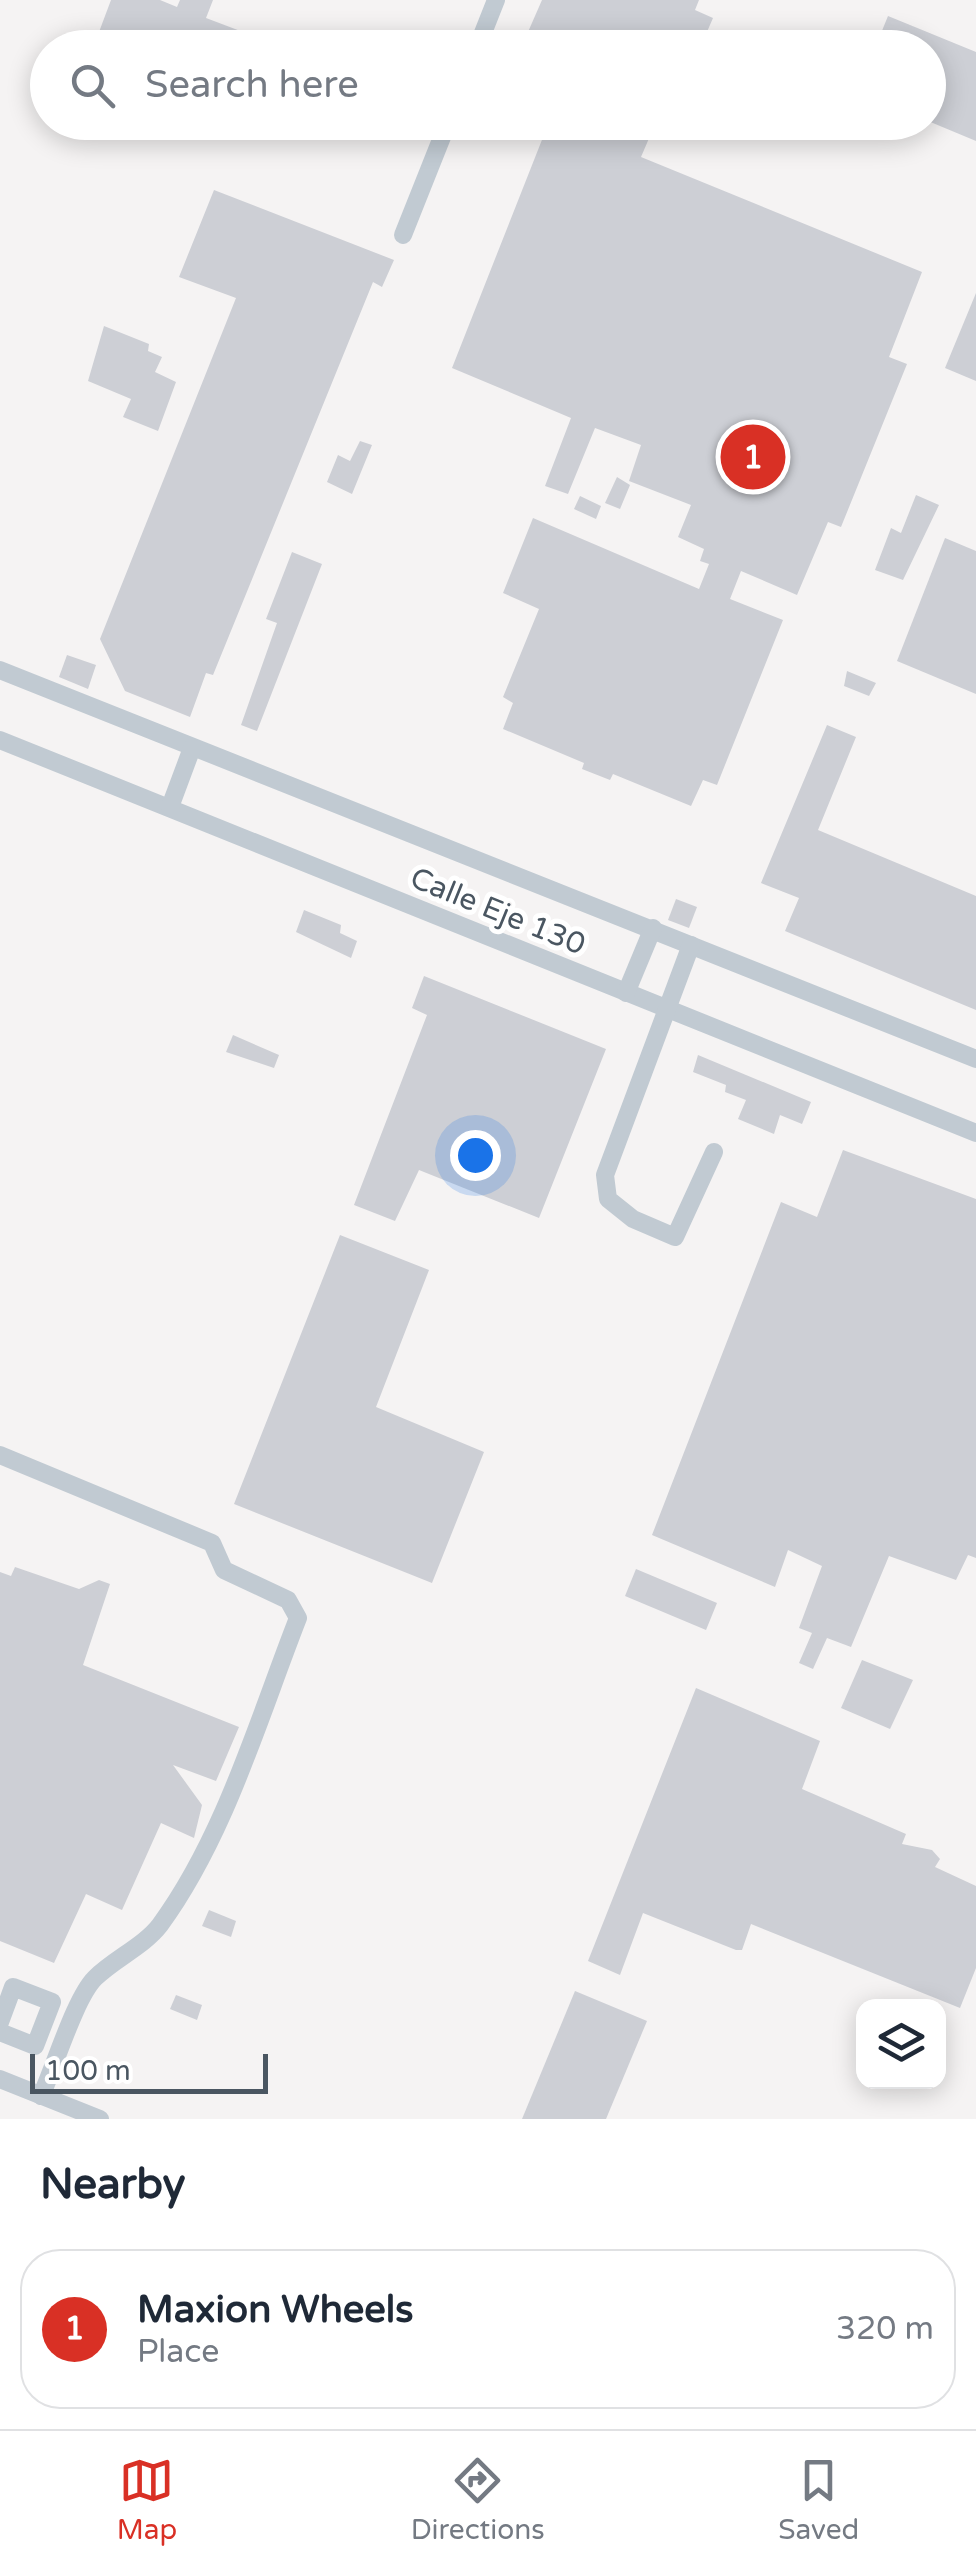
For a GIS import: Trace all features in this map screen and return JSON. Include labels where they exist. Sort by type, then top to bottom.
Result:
[{"type":"street","points":[[485,30],[496,0]]},
{"type":"street","points":[[403,235],[441,140]]},
{"type":"street","name":"Calle Eje 130","points":[[0,670],[976,1060]]},
{"type":"street","name":"Calle Eje 130","points":[[0,740],[976,1132]]},
{"type":"street","points":[[170,806],[192,748]]},
{"type":"street","points":[[626,993],[653,928]]},
{"type":"street","points":[[690,945],[605,1174],[608,1199],[633,1219],[675,1236],[714,1152]]},
{"type":"street","points":[[0,1454],[212,1542],[224,1570],[288,1600],[298,1618],[216,1827],[158,1927],[92,1980],[72,2015],[69,2033],[41,2096]]},
{"type":"street","points":[[0,2022],[14,1987],[52,2002],[35,2046],[0,2032]]},
{"type":"street","points":[[0,2079],[100,2119]]},
{"type":"building","points":[[111,0],[160,0],[177,7],[180,0],[213,0],[206,18],[238,30],[100,30]]},
{"type":"building","points":[[542,0],[699,0],[695,10],[713,18],[708,30],[529,30]]},
{"type":"building","points":[[888,16],[922,30],[882,30]]},
{"type":"building","points":[[946,40],[976,52],[976,141],[946,128]]},
{"type":"building","points":[[542,140],[648,140],[641,157],[922,272],[889,357],[907,364],[841,527],[828,522],[797,595],[741,571],[730,599],[783,620],[717,785],[703,780],[691,806],[613,774],[610,780],[582,769],[584,763],[503,729],[513,703],[503,697],[539,609],[503,593],[533,518],[699,589],[709,564],[700,561],[704,549],[678,537],[691,505],[629,481],[641,445],[595,428],[568,494],[545,486],[571,418],[452,368]]},
{"type":"building","points":[[214,190],[394,260],[382,287],[373,282],[213,675],[206,673],[190,717],[125,691],[100,639],[236,298],[179,277]]},
{"type":"building","points":[[976,293],[976,381],[945,368]]},
{"type":"building","points":[[104,326],[149,344],[148,351],[162,357],[155,372],[176,382],[158,431],[123,417],[131,399],[88,381]]},
{"type":"building","points":[[360,441],[372,445],[352,494],[327,482],[338,455],[350,461]]},
{"type":"building","points":[[617,477],[630,485],[620,509],[605,503]]},
{"type":"building","points":[[916,495],[939,505],[903,580],[875,570],[891,528],[901,533]]},
{"type":"building","points":[[580,496],[601,506],[596,519],[574,509]]},
{"type":"building","points":[[945,538],[976,551],[976,694],[897,661]]},
{"type":"building","points":[[292,552],[322,564],[257,731],[241,725],[277,623],[266,619]]},
{"type":"building","points":[[67,655],[96,665],[88,689],[59,677]]},
{"type":"building","points":[[847,671],[876,683],[869,696],[844,686]]},
{"type":"building","points":[[827,725],[856,737],[818,830],[976,896],[976,1010],[785,931],[799,898],[761,883]]},
{"type":"building","points":[[676,899],[697,907],[689,928],[668,920]]},
{"type":"building","points":[[304,910],[341,925],[340,933],[357,941],[351,958],[296,932]]},
{"type":"building","points":[[424,976],[606,1049],[539,1218],[419,1170],[395,1221],[354,1205],[427,1015],[412,1008]]},
{"type":"building","points":[[233,1035],[279,1055],[274,1068],[226,1052]]},
{"type":"building","points":[[698,1055],[811,1102],[802,1124],[780,1115],[774,1134],[738,1119],[746,1100],[725,1092],[726,1085],[693,1072]]},
{"type":"building","points":[[843,1150],[976,1199],[976,1558],[968,1555],[956,1580],[889,1556],[851,1647],[827,1638],[813,1669],[799,1663],[812,1633],[799,1628],[822,1566],[788,1550],[775,1587],[652,1535],[781,1202],[817,1217]]},
{"type":"building","points":[[340,1235],[429,1270],[376,1407],[484,1452],[432,1583],[234,1504]]},
{"type":"building","points":[[15,1567],[79,1589],[99,1580],[110,1584],[83,1665],[239,1727],[216,1781],[173,1765],[202,1805],[194,1838],[161,1823],[122,1910],[86,1894],[54,1963],[0,1941],[0,1572],[11,1576]]},
{"type":"building","points":[[636,1569],[717,1603],[706,1630],[625,1596]]},
{"type":"building","points":[[862,1660],[913,1680],[890,1729],[841,1708]]},
{"type":"building","points":[[696,1688],[820,1741],[802,1789],[906,1834],[902,1844],[932,1850],[940,1859],[935,1867],[976,1886],[976,1968],[960,2008],[946,1999],[938,1999],[751,1924],[742,1950],[736,1950],[643,1913],[620,1975],[588,1961]]},
{"type":"building","points":[[209,1910],[236,1921],[231,1937],[202,1926]]},
{"type":"building","points":[[575,1991],[647,2021],[606,2119],[522,2119]]},
{"type":"building","points":[[176,1995],[202,2005],[197,2020],[170,2009]]},
{"type":"place","name":"Maxion Wheels","points":[[753,457]]}]
